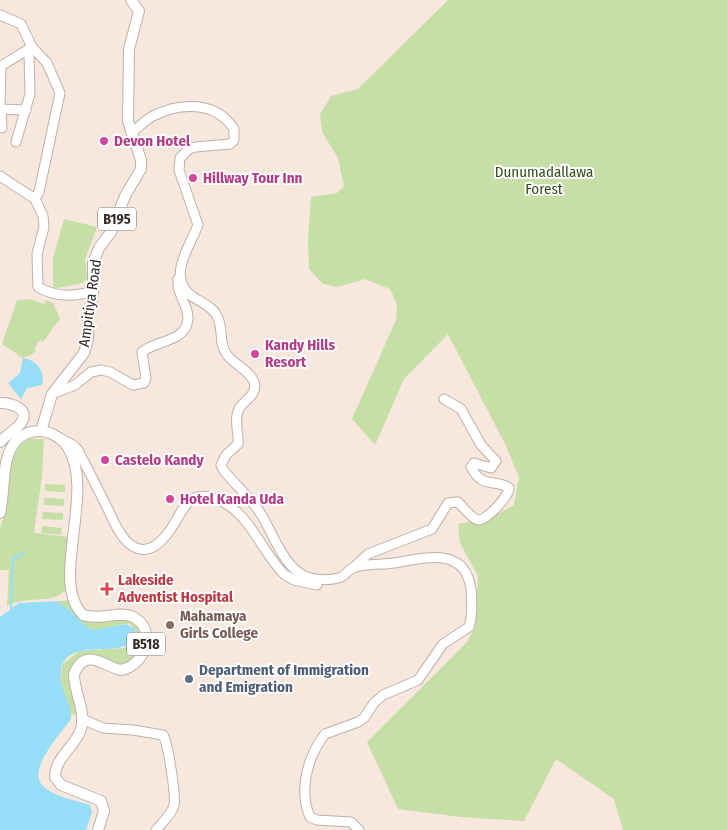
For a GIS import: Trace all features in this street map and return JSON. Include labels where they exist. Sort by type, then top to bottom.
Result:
[{"type":"main road","name":"Ampitiya Road","points":[[41,431],[52,394],[84,353],[88,339],[88,319],[93,292],[93,263],[111,232],[125,196],[141,169],[141,160],[128,122],[130,49],[139,11],[131,0]]},
{"type":"main road","points":[[0,403],[16,405],[22,412],[23,418],[21,423],[0,442]]},
{"type":"main road","points":[[0,513],[0,470],[4,455],[9,446],[20,437],[41,431],[58,438]]},
{"type":"main road","name":"B518","points":[[58,438],[67,446],[76,468],[77,493],[70,579],[72,599],[77,609],[90,618],[123,615],[134,617],[142,625],[146,636],[144,654],[138,662],[127,668],[117,669],[95,659],[87,660],[78,666],[74,682],[82,719]]},
{"type":"main road","points":[[82,719],[79,733],[64,753],[55,776],[61,785],[101,801],[104,811],[98,830]]},
{"type":"street","points":[[0,15],[21,24],[32,46],[47,63],[60,93],[39,192],[35,199]]},
{"type":"street","points":[[2,128],[1,66],[32,46]]},
{"type":"street","points":[[16,142],[30,94],[29,55],[32,46]]},
{"type":"street","points":[[52,394],[74,385],[91,372],[101,370],[110,372],[133,386],[144,383],[146,378],[142,352],[179,335],[185,329],[188,322],[187,312],[177,286],[179,271],[198,225],[179,170],[180,158],[189,149],[195,147],[230,144],[234,140],[234,129],[215,112],[187,105],[153,116],[132,133]]},
{"type":"street","points":[[1,109],[26,110]]},
{"type":"street","points":[[0,176],[35,199],[44,226],[37,254],[38,287],[50,294],[70,296],[93,292]]},
{"type":"street","points":[[179,271],[183,286],[191,296],[216,314],[220,325],[223,350],[250,376],[255,384],[254,394],[240,408],[237,417],[238,444],[226,455],[221,465],[224,471],[258,509],[273,533],[282,554],[298,573],[315,579],[341,578]]},
{"type":"street","points":[[58,438],[73,445],[78,450],[120,535],[131,547],[144,550],[156,544],[167,534],[182,507],[189,500],[198,496],[207,496],[233,507],[285,575],[300,582],[319,585],[331,584],[341,578],[368,554],[432,530],[448,503],[458,502],[476,519],[481,520],[487,517],[508,494],[509,488],[506,485],[487,484],[473,471],[471,467],[474,463],[491,468],[496,461],[481,445],[461,409],[444,399]]},
{"type":"street","points":[[352,569],[440,557],[453,560],[463,567],[468,574],[472,598],[469,627],[443,644],[418,680],[383,695],[374,703],[364,718],[325,734],[320,741],[307,768],[305,780],[306,808],[310,817],[317,820],[351,822],[359,830]]},
{"type":"street","points":[[82,719],[103,728],[163,735],[166,740],[174,805],[156,830]]},
{"type":"green space","name":"Dunumadallawa Forest","points":[[448,0],[727,0],[727,830],[623,830],[614,799],[556,759],[524,821],[461,817],[398,809],[367,742],[467,642],[475,627],[478,576],[460,543],[458,524],[492,517],[514,505],[519,477],[506,446],[448,334],[404,379],[375,445],[352,419],[396,320],[397,304],[390,289],[365,279],[338,287],[323,284],[309,269],[308,239],[311,197],[337,193],[344,186],[338,158],[322,132],[320,114],[331,96],[358,89]]},
{"type":"green space","points":[[64,219],[97,227],[85,259],[87,278],[83,283],[53,289],[53,258]]},
{"type":"green space","points":[[29,299],[44,304],[46,300],[53,303],[60,318],[43,342],[40,340],[34,349],[36,351],[23,358],[2,344],[17,300]]},
{"type":"green space","points":[[30,439],[44,439],[42,476],[34,533],[68,537],[65,591],[52,598],[22,601],[7,606],[9,570],[0,570],[0,529],[8,501],[5,475],[15,446]]},
{"type":"green space","points":[[45,484],[65,485],[65,492],[45,491]]},
{"type":"green space","points":[[44,498],[64,499],[64,506],[44,505]]},
{"type":"green space","points":[[43,512],[63,513],[63,520],[42,519]]},
{"type":"green space","points":[[42,526],[62,528],[61,535],[41,533]]},
{"type":"green space","points":[[70,600],[86,621],[103,622],[117,618],[136,621],[143,637],[139,655],[124,666],[96,654],[85,654],[80,658],[70,680],[78,715],[71,714],[63,689],[61,671],[63,664],[79,651],[125,648],[135,632],[130,624],[99,630],[89,629],[57,604],[59,601]]},
{"type":"water","points":[[23,358],[32,361],[39,367],[43,380],[42,385],[27,388],[21,399],[8,383],[20,373]]},
{"type":"water","points":[[59,601],[58,604],[66,607],[83,624],[93,630],[126,624],[135,629],[133,640],[126,646],[76,652],[66,659],[61,670],[61,683],[71,713],[71,719],[47,751],[39,771],[39,779],[43,786],[53,793],[90,805],[92,813],[86,830],[0,830],[0,617],[19,603]]},
{"type":"waterway","points":[[11,609],[13,559],[24,553]]},
{"type":"place","name":"Devon Hotel","points":[[104,141]]},
{"type":"place","name":"Hillway Tour Inn","points":[[193,178]]},
{"type":"place","name":"Kandy Hills Resort","points":[[255,354]]},
{"type":"place","name":"Castelo Kandy","points":[[105,460]]},
{"type":"place","name":"Hotel Kanda Uda","points":[[170,499]]},
{"type":"place","name":"Lakeside Adventist Hospital","points":[[107,589]]},
{"type":"place","name":"Mahamaya Girls College","points":[[170,625]]},
{"type":"place","name":"Department of Immigration and Emigration","points":[[189,679]]}]
